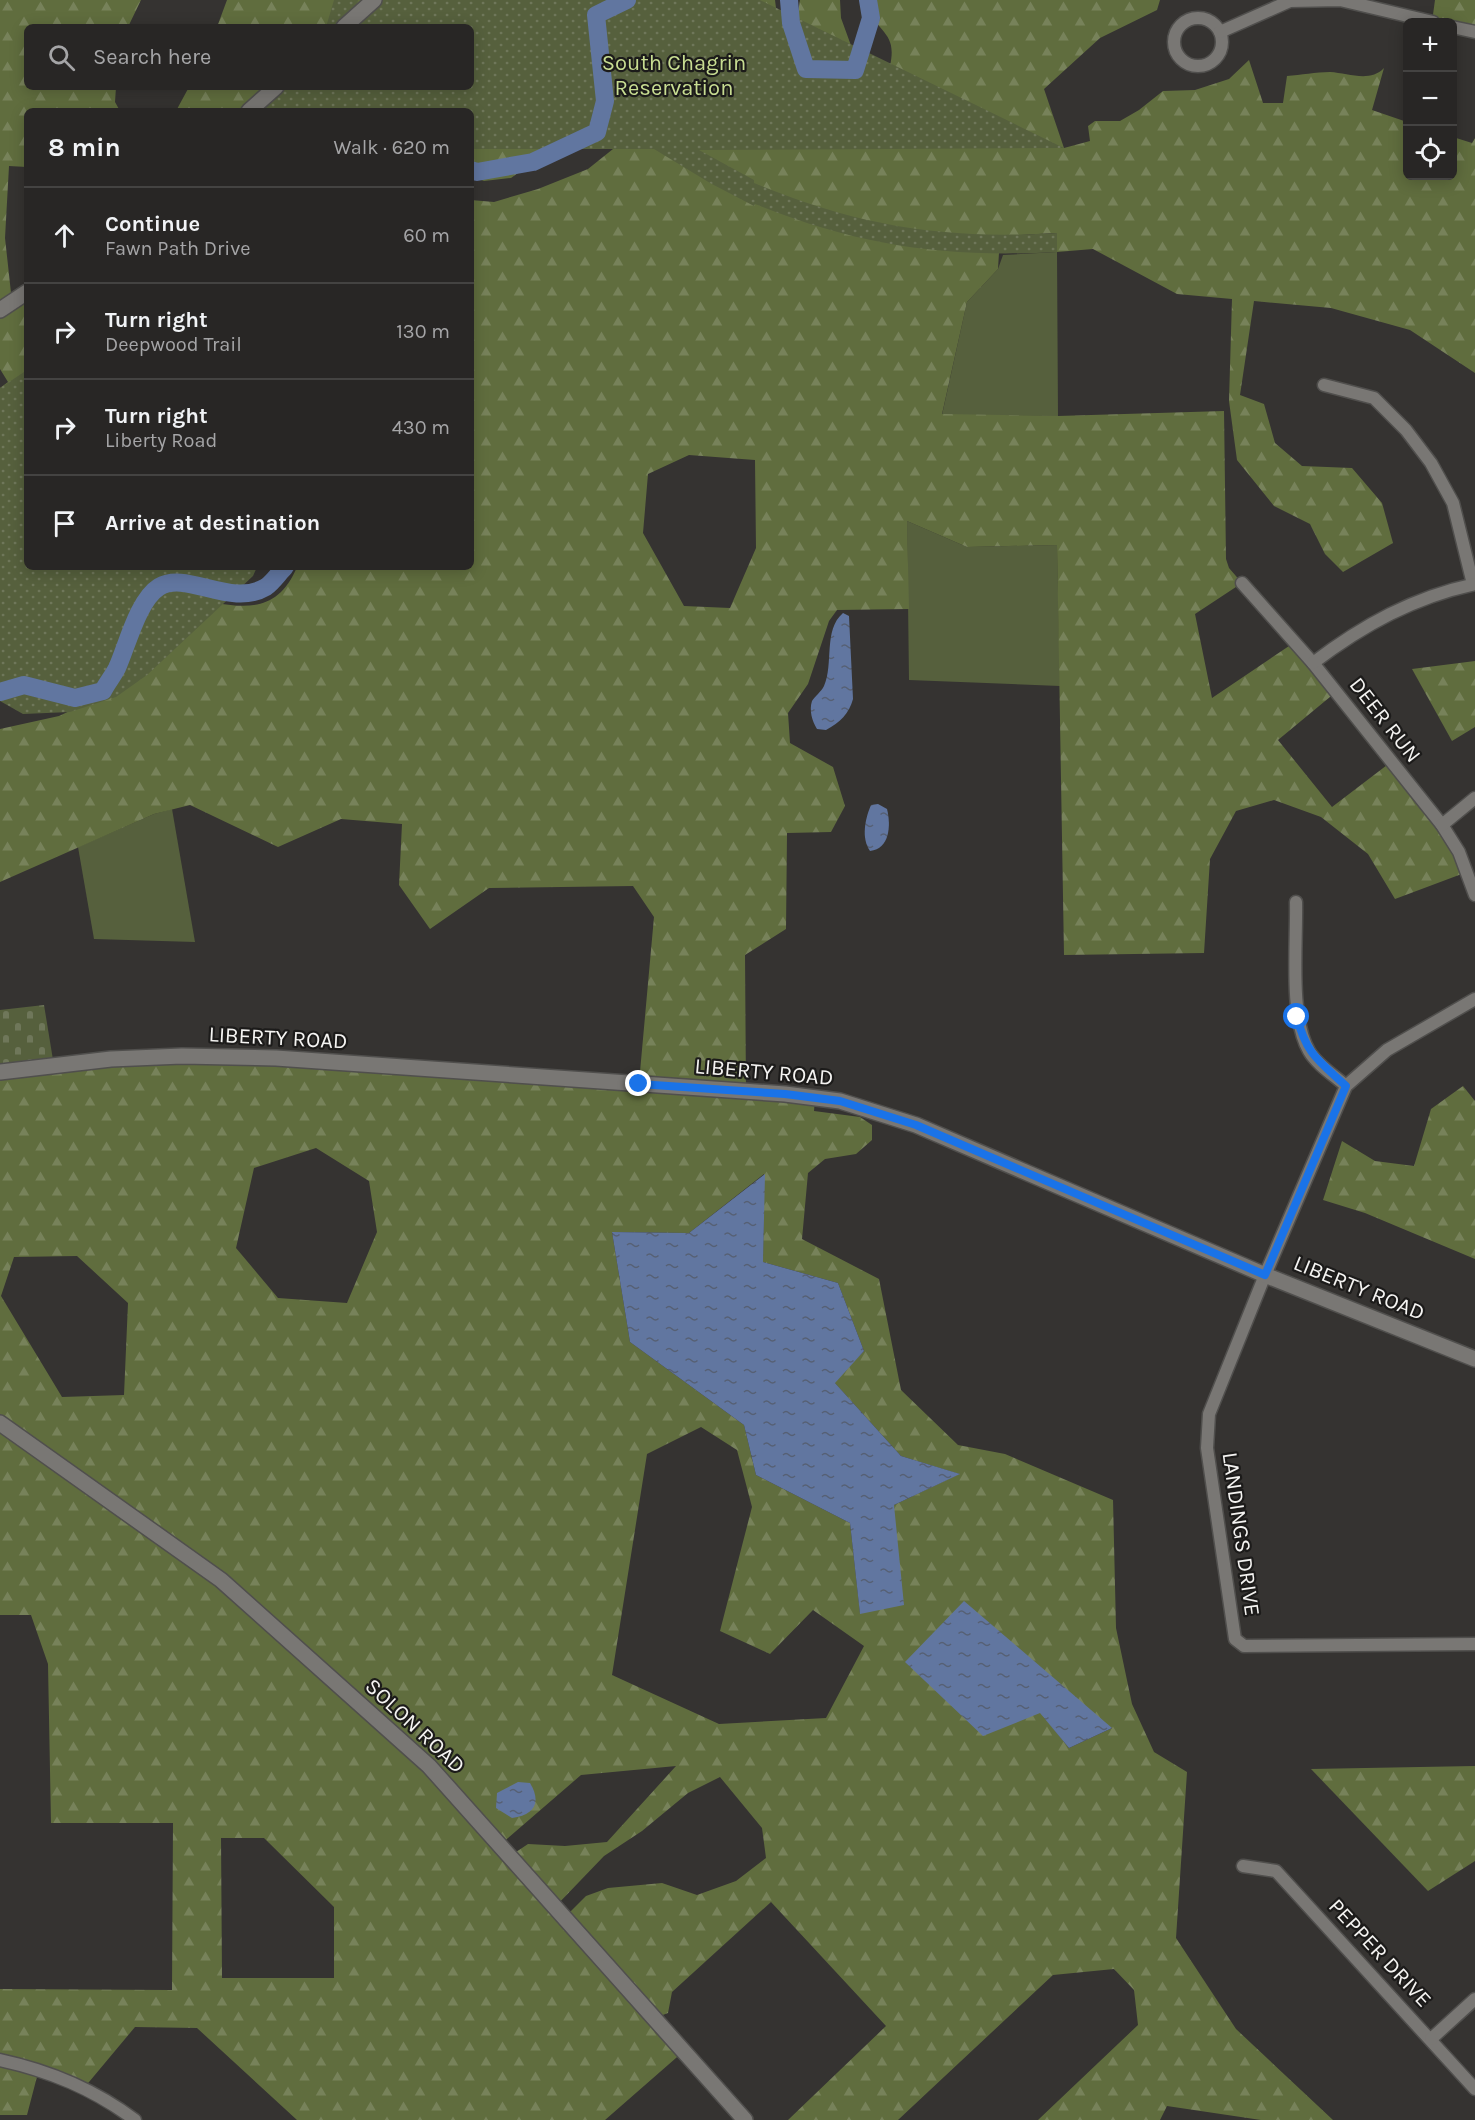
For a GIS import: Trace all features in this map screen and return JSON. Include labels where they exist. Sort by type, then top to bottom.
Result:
[{"type":"street","points":[[347,24],[374,0]]},
{"type":"street","points":[[1220,32],[1290,1],[1340,0],[1417,18]]},
{"type":"street","points":[[1457,28],[1475,32]]},
{"type":"street","points":[[252,108],[273,90]]},
{"type":"street","points":[[0,310],[24,294]]},
{"type":"street","points":[[1313,663],[1353,633],[1388,614],[1423,598],[1474,584],[1453,503],[1431,463],[1406,430],[1374,398],[1324,385]]},
{"type":"street","name":"DEER RUN","points":[[1242,583],[1313,663],[1442,825],[1460,852],[1475,895]]},
{"type":"street","points":[[1442,825],[1475,798]]},
{"type":"street","points":[[1296,902],[1297,1017],[1302,1036],[1311,1054],[1346,1086],[1387,1050],[1475,999]]},
{"type":"street","name":"LIBERTY ROAD","points":[[0,1072],[111,1059],[182,1056],[276,1058],[785,1094],[840,1101],[916,1125],[1265,1275],[1475,1359]]},
{"type":"street","name":"LANDINGS DRIVE","points":[[1346,1086],[1265,1275],[1209,1414],[1207,1448],[1235,1639],[1244,1646],[1475,1644]]},
{"type":"street","name":"SOLON ROAD","points":[[0,1423],[221,1581],[429,1766],[745,2120]]},
{"type":"street","name":"PEPPER DRIVE","points":[[1243,1866],[1276,1870],[1475,2088]]},
{"type":"street","points":[[1431,2040],[1475,1999]]},
{"type":"street","points":[[0,2060],[39,2069],[98,2095],[135,2120]]},
{"type":"green space","points":[[0,0],[141,0],[129,24],[24,24],[24,90],[116,90],[115,102],[118,108],[24,108],[24,167],[9,166],[5,238],[12,302],[0,310]]},
{"type":"green space","points":[[227,0],[609,0],[564,140],[511,178],[484,181],[474,177],[474,108],[178,108],[187,90],[474,90],[474,24],[218,24]]},
{"type":"green space","name":"South Chagrin Reservation","points":[[334,0],[358,0],[355,14],[372,0],[760,0],[1064,148],[699,150],[754,180],[754,183],[829,210],[866,220],[939,232],[1016,235],[1057,233],[1057,252],[940,251],[903,246],[830,230],[755,204],[754,206],[710,183],[654,149],[474,149],[474,108],[248,108],[268,90],[474,90],[474,24],[327,24]]},
{"type":"green space","points":[[674,0],[775,0],[776,8],[885,84],[892,53],[891,44],[863,0],[1160,0],[1157,10],[1100,38],[1044,89],[1064,148],[1090,141],[1088,126],[1095,121],[1120,121],[1139,110],[1163,91],[1195,90],[1229,79],[1249,60],[1263,103],[1283,103],[1287,76],[1330,72],[1366,76],[1378,73],[1384,68],[1372,110],[1403,121],[1403,180],[1457,180],[1457,138],[1472,143],[1475,138],[1475,373],[1410,330],[1331,308],[1254,301],[1240,395],[1264,404],[1275,443],[1302,466],[1352,468],[1382,503],[1393,543],[1343,572],[1325,554],[1310,524],[1274,506],[1237,460],[1229,401],[1232,299],[1177,294],[1093,249],[1057,252],[1056,233],[1000,236],[998,269],[967,302],[942,414],[1058,416],[1224,411],[1226,559],[1229,568],[1242,583],[1195,614],[1212,698],[1295,642],[1336,692],[1278,740],[1332,807],[1391,762],[1417,796],[1467,872],[1395,899],[1368,854],[1321,817],[1274,800],[1236,811],[1210,859],[1204,953],[1064,955],[1057,545],[967,547],[907,521],[909,609],[837,610],[829,621],[808,684],[788,713],[790,743],[833,767],[845,806],[831,832],[787,833],[786,929],[745,955],[746,1091],[815,1098],[814,1111],[860,1117],[872,1125],[872,1140],[856,1154],[825,1159],[808,1173],[802,1239],[879,1279],[901,1390],[958,1445],[1005,1454],[1113,1500],[1116,1628],[1132,1704],[1154,1752],[1187,1772],[1176,1938],[1236,2029],[1333,2120],[1261,2120],[1167,2106],[1160,2120],[1038,2120],[1138,2025],[1134,1990],[1114,1969],[1053,1975],[898,2120],[788,2120],[886,2026],[771,1902],[672,1992],[668,2013],[655,2018],[684,2051],[605,2120],[297,2120],[197,2028],[135,2027],[84,2088],[39,2069],[27,2115],[0,2115],[0,1989],[172,1990],[173,1823],[51,1823],[48,1664],[31,1615],[0,1615],[0,1072],[182,1056],[639,1083],[654,917],[633,886],[489,888],[430,929],[399,885],[402,824],[341,819],[278,847],[190,805],[154,814],[0,882],[0,729],[59,716],[106,694],[190,598],[237,606],[265,602],[277,595],[288,584],[295,570],[474,570],[474,200],[494,202],[538,189],[588,169],[613,149],[619,119]],"holes":[[[689,455],[755,460],[756,548],[730,608],[684,606],[643,533],[648,474]],[[316,1148],[369,1181],[377,1232],[347,1303],[278,1298],[236,1248],[254,1168]],[[764,1174],[763,1262],[838,1283],[864,1351],[834,1382],[901,1456],[959,1474],[894,1505],[860,1613],[850,1523],[756,1475],[744,1425],[630,1342],[612,1232],[689,1233]],[[77,1256],[128,1303],[124,1395],[62,1397],[1,1296],[14,1257]],[[701,1427],[737,1450],[752,1507],[720,1631],[770,1654],[813,1610],[864,1646],[826,1718],[719,1724],[612,1675],[647,1454]],[[1041,1713],[1112,1728],[1069,1748]],[[676,1766],[607,1842],[565,1846],[528,1844],[510,1856],[500,1845],[581,1775]],[[720,1777],[762,1828],[766,1858],[736,1881],[697,1895],[662,1883],[608,1888],[586,1896],[565,1917],[555,1907],[604,1856],[642,1831],[688,1793]],[[221,1838],[264,1838],[334,1907],[334,1978],[222,1978]]]},
{"type":"green space","points":[[800,0],[840,0],[841,18],[853,51],[793,44]]},
{"type":"green space","points":[[1435,0],[1475,0],[1475,32],[1457,24],[1457,18],[1433,18]]},
{"type":"green space","points":[[1057,252],[1058,416],[942,415],[967,302],[998,269],[1003,255]]},
{"type":"green space","points":[[24,298],[24,411],[0,388],[8,382],[0,369],[0,312]]},
{"type":"green space","points":[[24,372],[24,570],[256,570],[253,576],[147,675],[116,697],[70,712],[23,714],[0,701],[0,388]]},
{"type":"green space","points":[[907,521],[967,547],[1057,545],[1060,686],[909,680]]},
{"type":"green space","points":[[1475,661],[1475,727],[1452,741],[1412,669]]},
{"type":"green space","points":[[172,809],[195,942],[94,939],[78,847],[154,814]]},
{"type":"green space","points":[[44,1005],[54,1066],[0,1072],[0,1010]]},
{"type":"green space","points":[[1463,1086],[1475,1101],[1475,1259],[1365,1213],[1323,1200],[1342,1141],[1375,1161],[1414,1166],[1431,1109]]},
{"type":"green space","points":[[1475,1766],[1475,1861],[1428,1891],[1311,1769]]},
{"type":"water","points":[[843,613],[849,616],[853,699],[840,721],[826,730],[817,729],[811,704],[824,686],[833,628]]},
{"type":"water","points":[[878,804],[887,809],[888,835],[882,846],[870,851],[865,834],[867,816],[871,805]]},
{"type":"water","points":[[765,1174],[763,1262],[838,1283],[864,1351],[835,1383],[901,1456],[960,1474],[894,1505],[904,1605],[860,1614],[850,1523],[756,1475],[744,1425],[630,1342],[612,1232],[689,1233]]},
{"type":"water","points":[[964,1601],[1112,1728],[1069,1748],[1040,1713],[983,1736],[905,1662]]},
{"type":"water","points":[[518,1782],[530,1783],[534,1790],[535,1802],[531,1811],[512,1818],[496,1808],[497,1793]]},
{"type":"waterway","points":[[474,171],[533,162],[597,132],[605,101],[596,15],[627,0]]},
{"type":"waterway","points":[[789,0],[791,23],[806,69],[855,70],[871,18],[868,0]]},
{"type":"waterway","points":[[0,692],[24,685],[75,698],[103,691],[117,668],[139,613],[145,602],[159,587],[170,583],[182,583],[224,592],[252,592],[266,587],[282,570]]},
{"type":"route","points":[[639,1084],[785,1094],[840,1101],[916,1125],[1265,1275],[1346,1086],[1311,1054],[1302,1036],[1297,1017]]}]
